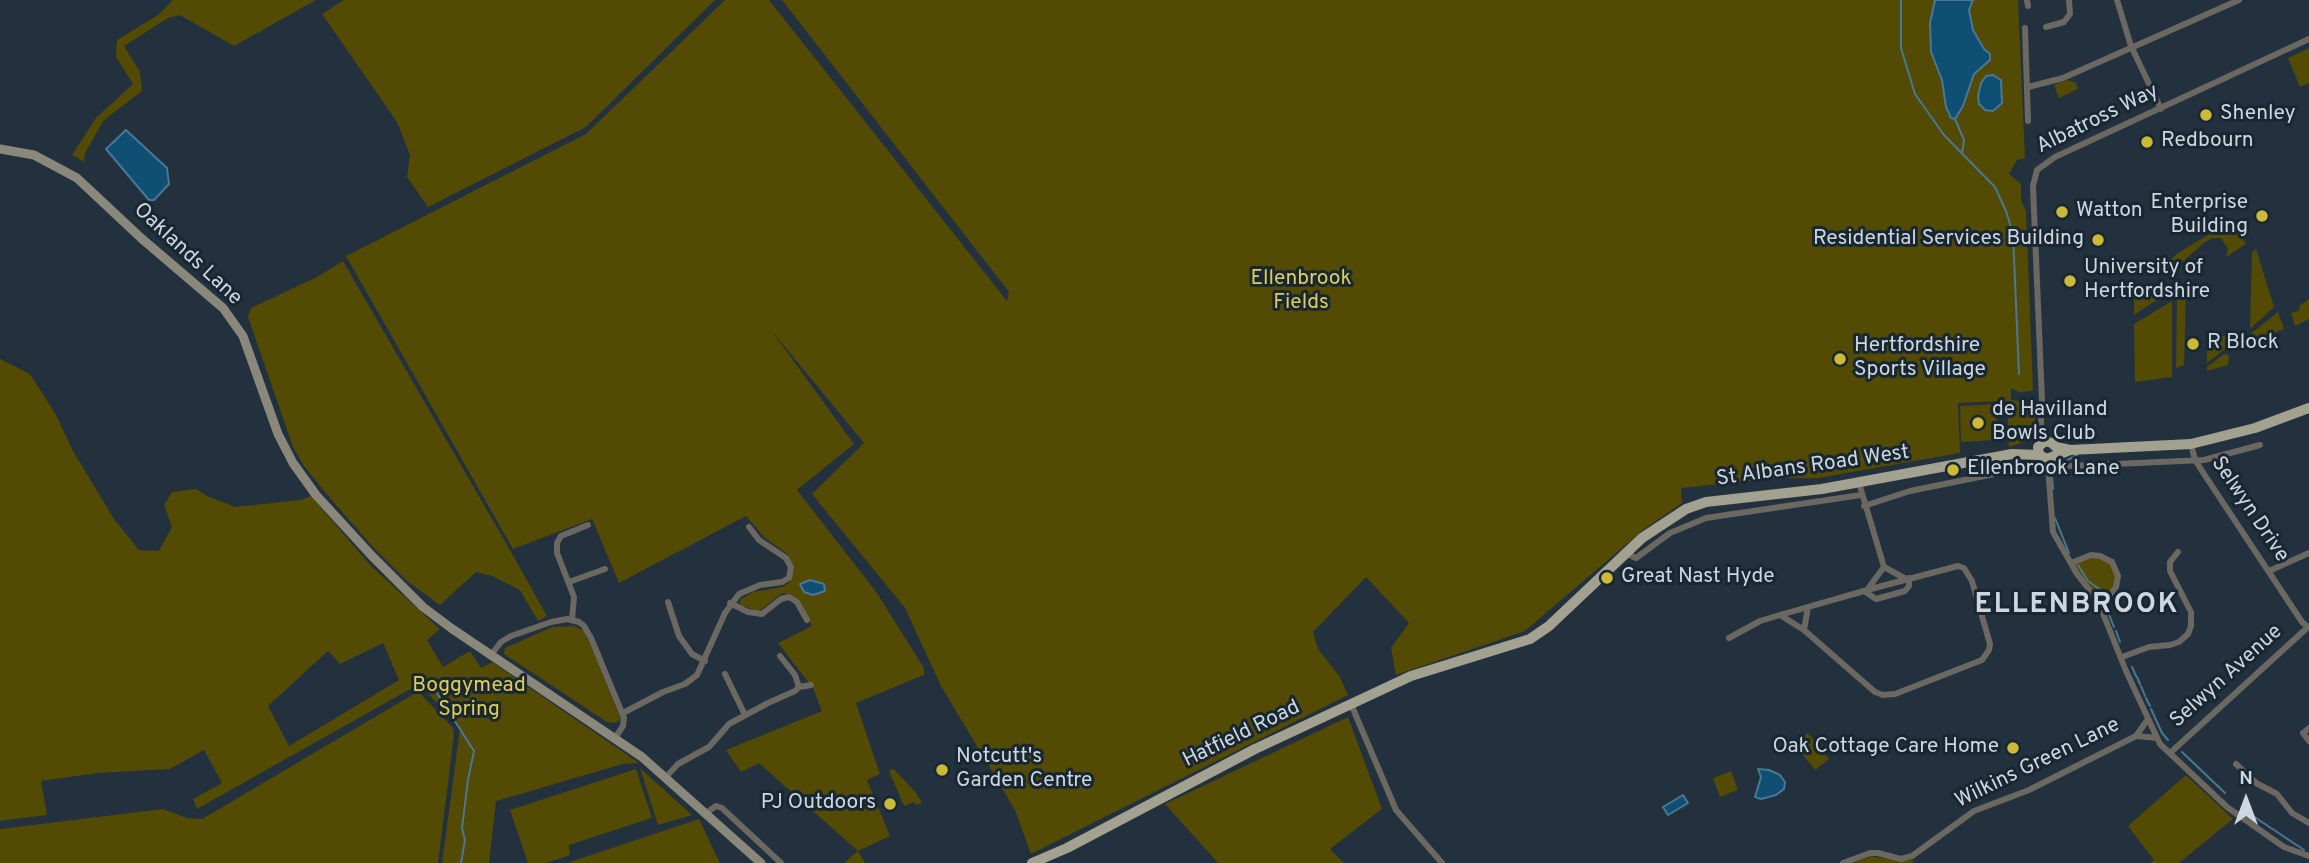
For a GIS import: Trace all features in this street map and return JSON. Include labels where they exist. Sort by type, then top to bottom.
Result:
[{"type":"main road","points":[[2047,453],[2191,444],[2255,428],[2309,408]]},
{"type":"main road","name":"St Albans Road West","points":[[1474,656],[1530,639],[1566,611],[1625,553],[1686,509],[1706,502],[1859,483],[2021,453],[2047,453]]},
{"type":"main road","name":"Hatfield Road","points":[[1032,863],[1067,848],[1255,749],[1351,704],[1411,676],[1474,656]]},
{"type":"street","points":[[2046,27],[2064,22],[2070,14],[2069,0]]},
{"type":"street","points":[[2117,0],[2131,46],[2161,109]]},
{"type":"street","points":[[2028,88],[2063,78],[2239,0]]},
{"type":"street","points":[[2025,28],[2028,121]]},
{"type":"street","name":"Albatross Way","points":[[2047,453],[2042,401],[2035,174],[2043,164],[2055,157],[2309,39]]},
{"type":"street","name":"Oaklands Lane","points":[[0,149],[34,155],[77,178],[141,238],[223,308],[243,336],[286,451],[316,495],[423,607],[615,738],[666,777],[761,863]]},
{"type":"street","name":"Selwyn Drive","points":[[2191,444],[2195,460],[2302,622],[2309,627]]},
{"type":"street","name":"St Albans Road West","points":[[2047,453],[2195,460],[2260,445]]},
{"type":"street","points":[[2047,453],[2053,532],[2098,601],[2157,738],[2227,807],[2284,847],[2309,856]]},
{"type":"street","points":[[1864,506],[1910,491],[1994,474]]},
{"type":"street","points":[[1859,483],[1884,567],[1908,579]]},
{"type":"street","name":"St Albans Road West","points":[[1625,553],[1636,558],[1670,533],[1706,518],[1861,495]]},
{"type":"street","points":[[572,620],[575,602],[557,553],[558,538],[587,525]]},
{"type":"street","points":[[622,713],[691,681],[705,661],[730,603],[744,591],[760,585],[782,583],[789,578],[791,573],[786,558],[759,540],[749,527]]},
{"type":"street","points":[[2122,657],[2179,642],[2188,634],[2191,612],[2170,571],[2172,557],[2178,552]]},
{"type":"street","points":[[2269,571],[2309,553]]},
{"type":"street","points":[[2071,563],[2091,555],[2112,562],[2118,576],[2116,587],[2109,596],[2098,601]]},
{"type":"street","points":[[1729,638],[1760,621],[1780,615],[1808,607],[1908,579],[1958,566],[1968,571],[1990,644],[1986,657],[1895,694],[1883,695],[1875,692],[1804,630],[1780,615]]},
{"type":"street","points":[[1865,591],[1884,567]]},
{"type":"street","points":[[569,582],[605,569]]},
{"type":"street","points":[[1865,591],[1876,599],[1905,591],[1909,586],[1908,579]]},
{"type":"street","points":[[730,603],[758,614],[768,611],[781,599],[792,598],[807,620]]},
{"type":"street","points":[[668,602],[685,646],[694,656],[705,661]]},
{"type":"street","points":[[1804,630],[1808,607]]},
{"type":"street","points":[[491,655],[506,638],[551,622],[572,620],[581,623],[622,713],[624,724],[615,738]]},
{"type":"street","name":"Selwyn Avenue","points":[[2170,753],[2309,627]]},
{"type":"street","points":[[780,656],[795,675],[799,687]]},
{"type":"street","points":[[725,674],[745,715]]},
{"type":"street","points":[[666,777],[678,764],[709,747],[726,726],[799,687],[811,685]]},
{"type":"street","points":[[1351,704],[1396,810],[1442,863]]},
{"type":"street","name":"Wilkins Green Lane","points":[[1843,863],[1870,853],[1901,859],[1912,856],[1974,811],[2029,790],[2136,736],[2148,719]]},
{"type":"street","points":[[2309,728],[2303,733],[2309,741]]},
{"type":"street","name":"Wilkins Green Lane","points":[[2136,736],[2157,738]]},
{"type":"street","points":[[2236,764],[2246,775],[2277,794],[2292,813],[2309,823]]},
{"type":"street","name":"Oaklands Lane","points":[[706,813],[714,807],[722,808],[780,863]]},
{"type":"green space","points":[[173,0],[316,0],[234,46],[180,15],[168,18],[124,46],[140,72],[142,91],[104,120],[85,153],[84,162],[72,155],[96,118],[133,84],[116,57],[117,40],[158,15]]},
{"type":"green space","points":[[344,0],[715,0],[586,127],[428,207],[407,177],[410,155],[397,122],[322,14]]},
{"type":"green space","name":"Ellenbrook Fields","points":[[725,0],[769,0],[1007,301],[1009,292],[782,0],[2018,0],[2025,158],[2017,160],[2009,174],[2021,184],[2021,200],[2026,211],[2033,391],[2019,392],[2011,388],[2011,400],[2032,402],[2036,435],[2034,439],[2009,447],[2007,401],[1958,403],[1960,453],[1818,478],[1780,478],[1681,488],[1682,503],[1643,530],[1525,631],[1396,675],[1391,648],[1409,623],[1366,577],[1313,632],[1318,649],[1340,677],[1348,695],[1031,854],[1015,810],[941,686],[905,608],[812,494],[864,443],[771,330],[854,444],[797,490],[877,593],[924,668],[924,675],[856,703],[880,774],[867,780],[890,836],[858,851],[759,763],[741,772],[726,750],[822,711],[813,688],[778,643],[812,626],[798,600],[792,595],[782,593],[756,611],[739,604],[741,599],[753,592],[783,587],[790,582],[794,568],[787,554],[764,537],[746,516],[619,583],[592,519],[513,549],[346,256],[586,134]]},
{"type":"green space","points":[[2309,48],[2309,83],[2300,87],[2288,58]]},
{"type":"green space","points":[[2067,80],[2076,83],[2078,89],[2059,98],[2054,85]]},
{"type":"green space","points":[[2234,219],[2242,230],[2239,232],[2246,244],[2226,257],[2228,249],[2221,238],[2213,238],[2178,266],[2169,267],[2167,263],[2178,253]]},
{"type":"green space","points":[[2256,249],[2274,307],[2250,329],[2252,252]]},
{"type":"green space","points":[[343,261],[547,616],[538,621],[520,590],[492,576],[476,572],[440,605],[407,581],[373,547],[304,466],[293,447],[248,317],[251,308],[317,277]]},
{"type":"green space","points":[[2143,286],[2176,287],[2134,315],[2134,290]]},
{"type":"green space","points":[[2186,292],[2184,365],[2176,368],[2177,297]]},
{"type":"green space","points":[[2309,299],[2309,319],[2295,326],[2291,313],[2300,310],[2299,306]]},
{"type":"green space","points":[[2172,301],[2172,377],[2135,382],[2134,324]]},
{"type":"green space","points":[[2278,312],[2284,329],[2249,342],[2249,335]]},
{"type":"green space","points":[[2207,335],[2225,336],[2225,349],[2207,363]]},
{"type":"green space","points":[[2224,354],[2229,355],[2228,365],[2207,371],[2207,367]]},
{"type":"green space","name":"Boggymead Spring","points":[[0,359],[30,374],[114,519],[139,550],[159,551],[172,527],[164,505],[172,492],[196,489],[235,507],[301,500],[311,496],[371,566],[440,629],[427,640],[443,667],[470,651],[481,668],[492,662],[639,763],[623,764],[496,801],[489,863],[442,863],[460,729],[424,689],[419,692],[453,728],[454,735],[438,863],[0,863],[0,829],[163,809],[187,818],[202,819],[419,691],[412,688],[197,809],[193,799],[222,783],[204,750],[170,769],[98,773],[41,781],[47,815],[0,821]],"holes":[[[383,643],[399,680],[289,746],[268,706],[328,651],[340,664]]]},
{"type":"green space","name":"de Havilland Bowls Club","points":[[1996,404],[1997,440],[1961,442],[1960,406]]},
{"type":"green space","points":[[2100,556],[2116,569],[2116,587],[2098,601],[2071,563]]},
{"type":"green space","points":[[574,626],[584,631],[621,720],[607,722],[504,654],[505,648],[552,627]]},
{"type":"green space","points":[[1348,717],[1382,809],[1330,849],[1344,863],[1218,863],[1165,804]]},
{"type":"green space","points":[[1808,733],[1829,759],[1815,770],[1794,744]]},
{"type":"green space","points":[[640,768],[692,815],[658,825]]},
{"type":"green space","points":[[636,769],[652,818],[569,845],[570,855],[546,863],[528,863],[510,810]]},
{"type":"green space","points":[[894,769],[922,803],[916,805],[914,802],[904,806],[889,771]]},
{"type":"green space","points":[[1731,771],[1738,790],[1720,797],[1713,778]]},
{"type":"green space","points":[[2186,775],[2233,819],[2179,863],[2150,863],[2154,860],[2128,826]]},
{"type":"green space","points":[[699,819],[720,863],[567,863]]},
{"type":"green space","points":[[858,851],[865,863],[844,863]]},
{"type":"green space","points":[[1871,856],[1900,861],[1914,860],[1912,863],[1853,863]]},
{"type":"water","points":[[1935,0],[1973,0],[1969,10],[1973,30],[1990,54],[1990,60],[1974,74],[1963,106],[1955,119],[1951,118],[1946,107],[1942,80],[1931,52],[1930,23]]},
{"type":"water","points":[[1993,75],[2001,80],[2002,103],[1993,111],[1985,110],[1979,104],[1978,96],[1986,76]]},
{"type":"water","points":[[126,130],[167,168],[169,184],[154,200],[149,200],[106,149]]},
{"type":"water","points":[[810,580],[824,584],[825,591],[813,595],[804,592],[800,584]]},
{"type":"water","points":[[1758,769],[1780,775],[1785,782],[1784,789],[1776,795],[1761,799],[1755,797],[1761,777]]},
{"type":"water","points":[[1683,795],[1688,803],[1668,815],[1663,807]]},
{"type":"waterway","points":[[1901,0],[1901,48],[1915,94],[1944,135],[1995,187],[2006,211],[2013,234],[2019,374]]},
{"type":"waterway","points":[[1955,119],[1964,140],[1962,153]]},
{"type":"waterway","points":[[2064,462],[2077,455]]},
{"type":"waterway","points":[[2052,476],[2053,489]]},
{"type":"waterway","points":[[2055,518],[2069,553]]},
{"type":"waterway","points":[[2078,565],[2088,581],[2102,591],[2102,595]]},
{"type":"waterway","points":[[2104,602],[2107,609]]},
{"type":"waterway","points":[[2108,612],[2114,627]]},
{"type":"waterway","points":[[2116,631],[2120,642]]},
{"type":"waterway","points":[[2132,667],[2136,676]]},
{"type":"waterway","points":[[2137,677],[2140,684]]},
{"type":"waterway","points":[[2141,686],[2145,696]]},
{"type":"waterway","points":[[435,690],[474,751],[462,828],[465,840],[461,863]]},
{"type":"waterway","points":[[2146,698],[2150,706]]},
{"type":"waterway","points":[[2151,709],[2168,740]]},
{"type":"waterway","points":[[2182,752],[2225,793]]},
{"type":"waterway","points":[[2250,814],[2304,850]]},
{"type":"place","name":"Shenley","points":[[2206,115]]},
{"type":"place","name":"Redbourn","points":[[2147,142]]},
{"type":"place","name":"Watton","points":[[2062,212]]},
{"type":"place","name":"Enterprise Building","points":[[2262,216]]},
{"type":"place","name":"Residential Services Building","points":[[2098,240]]},
{"type":"place","name":"University of Hertfordshire","points":[[2070,281]]},
{"type":"place","name":"R Block","points":[[2193,344]]},
{"type":"place","name":"Hertfordshire Sports Village","points":[[1840,359]]},
{"type":"place","name":"de Havilland Bowls Club","points":[[1978,423]]},
{"type":"place","name":"Ellenbrook Lane","points":[[1953,470]]},
{"type":"place","name":"Great Nast Hyde","points":[[1607,578]]},
{"type":"place","name":"Oak Cottage Care Home","points":[[2013,748]]},
{"type":"place","name":"Notcutt's Garden Centre","points":[[942,770]]},
{"type":"place","name":"PJ Outdoors","points":[[890,804]]},
{"type":"district","name":"ELLENBROOK","points":[[2077,606]]}]
